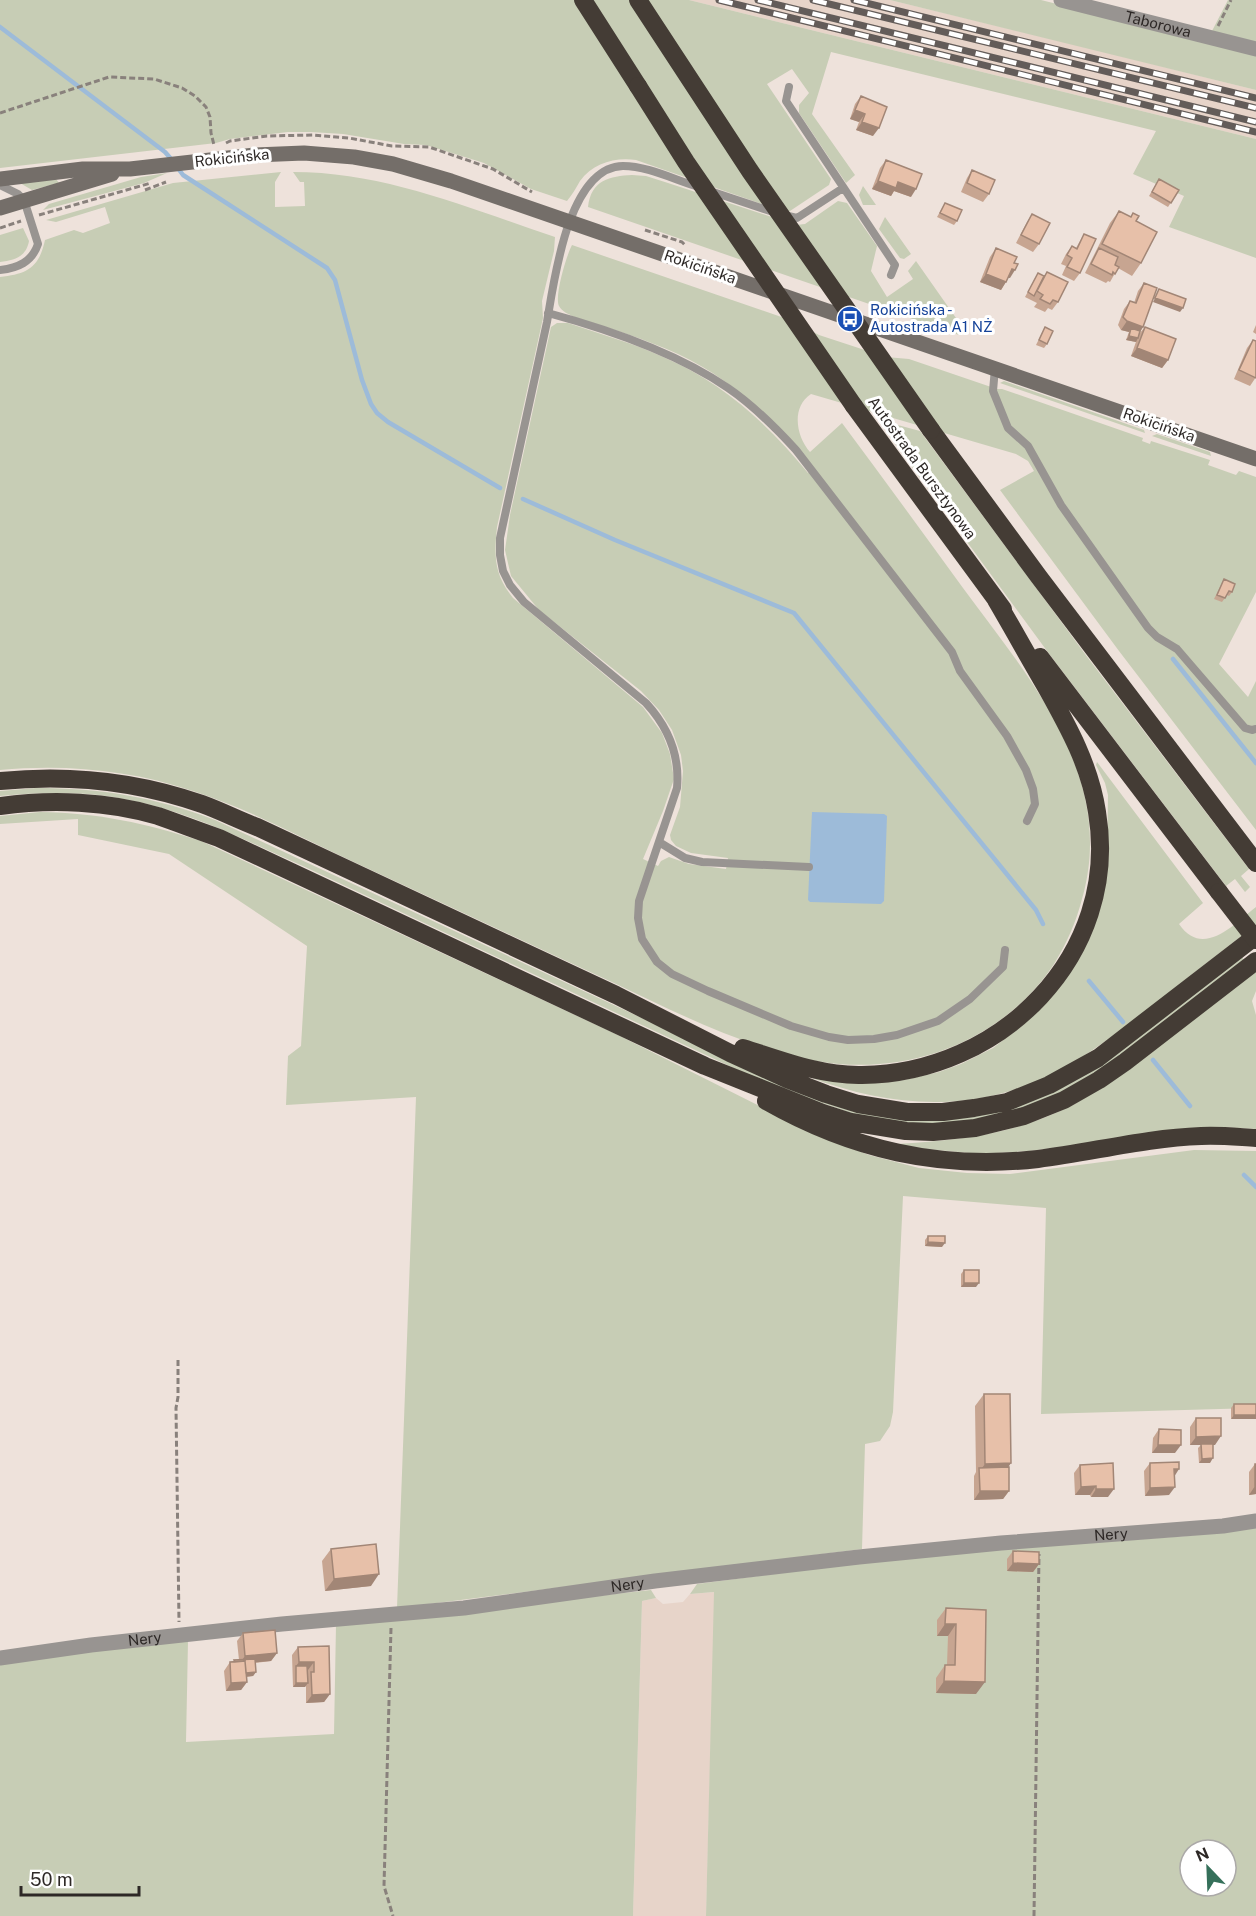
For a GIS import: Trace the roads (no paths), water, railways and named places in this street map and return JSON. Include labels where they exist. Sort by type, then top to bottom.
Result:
[{"type":"highway","name":"Autostrada Bursztynowa","points":[[583,0],[686,162],[854,406],[996,600],[1256,938]]},
{"type":"highway","name":"Autostrada Bursztynowa","points":[[638,0],[750,171],[930,430],[1256,862]]},
{"type":"highway","points":[[616,995],[738,1046],[768,1056],[825,1072],[860,1075],[917,1070],[959,1056],[994,1038],[1030,1009],[1061,972],[1084,927],[1097,883],[1099,825],[1093,788],[1079,749],[996,600]]},
{"type":"highway","points":[[0,781],[60,777],[104,781],[153,790],[202,804],[257,827],[616,995],[730,1053],[826,1094],[882,1109],[926,1112],[960,1110],[1007,1102],[1023,1096],[1098,1058],[1256,938]]},
{"type":"highway","points":[[0,806],[72,803],[126,809],[156,816],[219,838],[705,1066],[785,1099],[851,1122],[906,1131],[933,1132],[975,1128],[1024,1116],[1082,1091],[1125,1062],[1256,960]]},
{"type":"highway","points":[[705,1066],[787,1113],[829,1131],[879,1149],[950,1162],[996,1162],[1038,1158],[1174,1138],[1201,1136],[1256,1138]]},
{"type":"main road","name":"Rokicińska","points":[[0,179],[82,169],[130,169],[255,155],[304,153],[354,157],[393,164],[570,222],[1256,459]]},
{"type":"main road","name":"Rokicińska","points":[[0,208],[130,169]]},
{"type":"street","name":"Taborowa","points":[[1061,0],[1256,49]]},
{"type":"street","name":"Nery","points":[[0,1658],[91,1645],[282,1624],[391,1616],[860,1557],[1222,1526],[1256,1521]]},
{"type":"lane","points":[[789,87],[786,101],[895,265],[891,275]]},
{"type":"lane","points":[[843,188],[808,213],[792,218],[647,170],[623,166],[612,168],[601,172],[589,184],[570,222],[554,281],[502,525],[501,563],[510,585],[524,602],[653,710],[675,751],[678,773],[677,788],[639,902],[639,928],[642,939],[651,956],[664,968],[681,979],[803,1030],[848,1040],[874,1039],[928,1026],[956,1010],[1003,967],[1005,950]]},
{"type":"lane","points":[[0,185],[18,194],[24,200],[38,240],[36,251],[31,258],[18,267],[0,270]]},
{"type":"lane","points":[[548,313],[656,349],[690,365],[735,393],[779,431],[952,652],[964,678],[1007,736],[1026,770],[1033,789],[1035,804],[1027,821]]},
{"type":"lane","points":[[995,368],[993,391],[1008,428],[1028,446],[1061,505],[1148,628],[1157,638],[1177,649],[1245,728],[1256,729]]},
{"type":"lane","points":[[659,842],[684,858],[702,862],[809,867]]},
{"type":"water","points":[[812,812],[884,814],[887,816],[884,901],[881,904],[810,902],[808,900]]},
{"type":"waterway","points":[[0,27],[165,152],[172,160]]},
{"type":"waterway","points":[[177,167],[183,175],[327,268],[335,280],[362,380],[377,413],[388,422],[500,488]]},
{"type":"waterway","points":[[523,499],[615,540],[794,613],[1036,910],[1043,924]]},
{"type":"waterway","points":[[1173,659],[1256,763]]},
{"type":"waterway","points":[[1089,981],[1123,1022]]},
{"type":"waterway","points":[[1153,1060],[1190,1106]]},
{"type":"waterway","points":[[1244,1175],[1256,1187]]},
{"type":"railway","points":[[719,0],[1256,132]]},
{"type":"railway","points":[[758,0],[1256,122]]},
{"type":"railway","points":[[813,0],[1256,108]]},
{"type":"railway","points":[[854,0],[1256,98]]},
{"type":"place","name":"Rokicińska - Autostrada A1 NŻ","points":[[850,319]]}]
